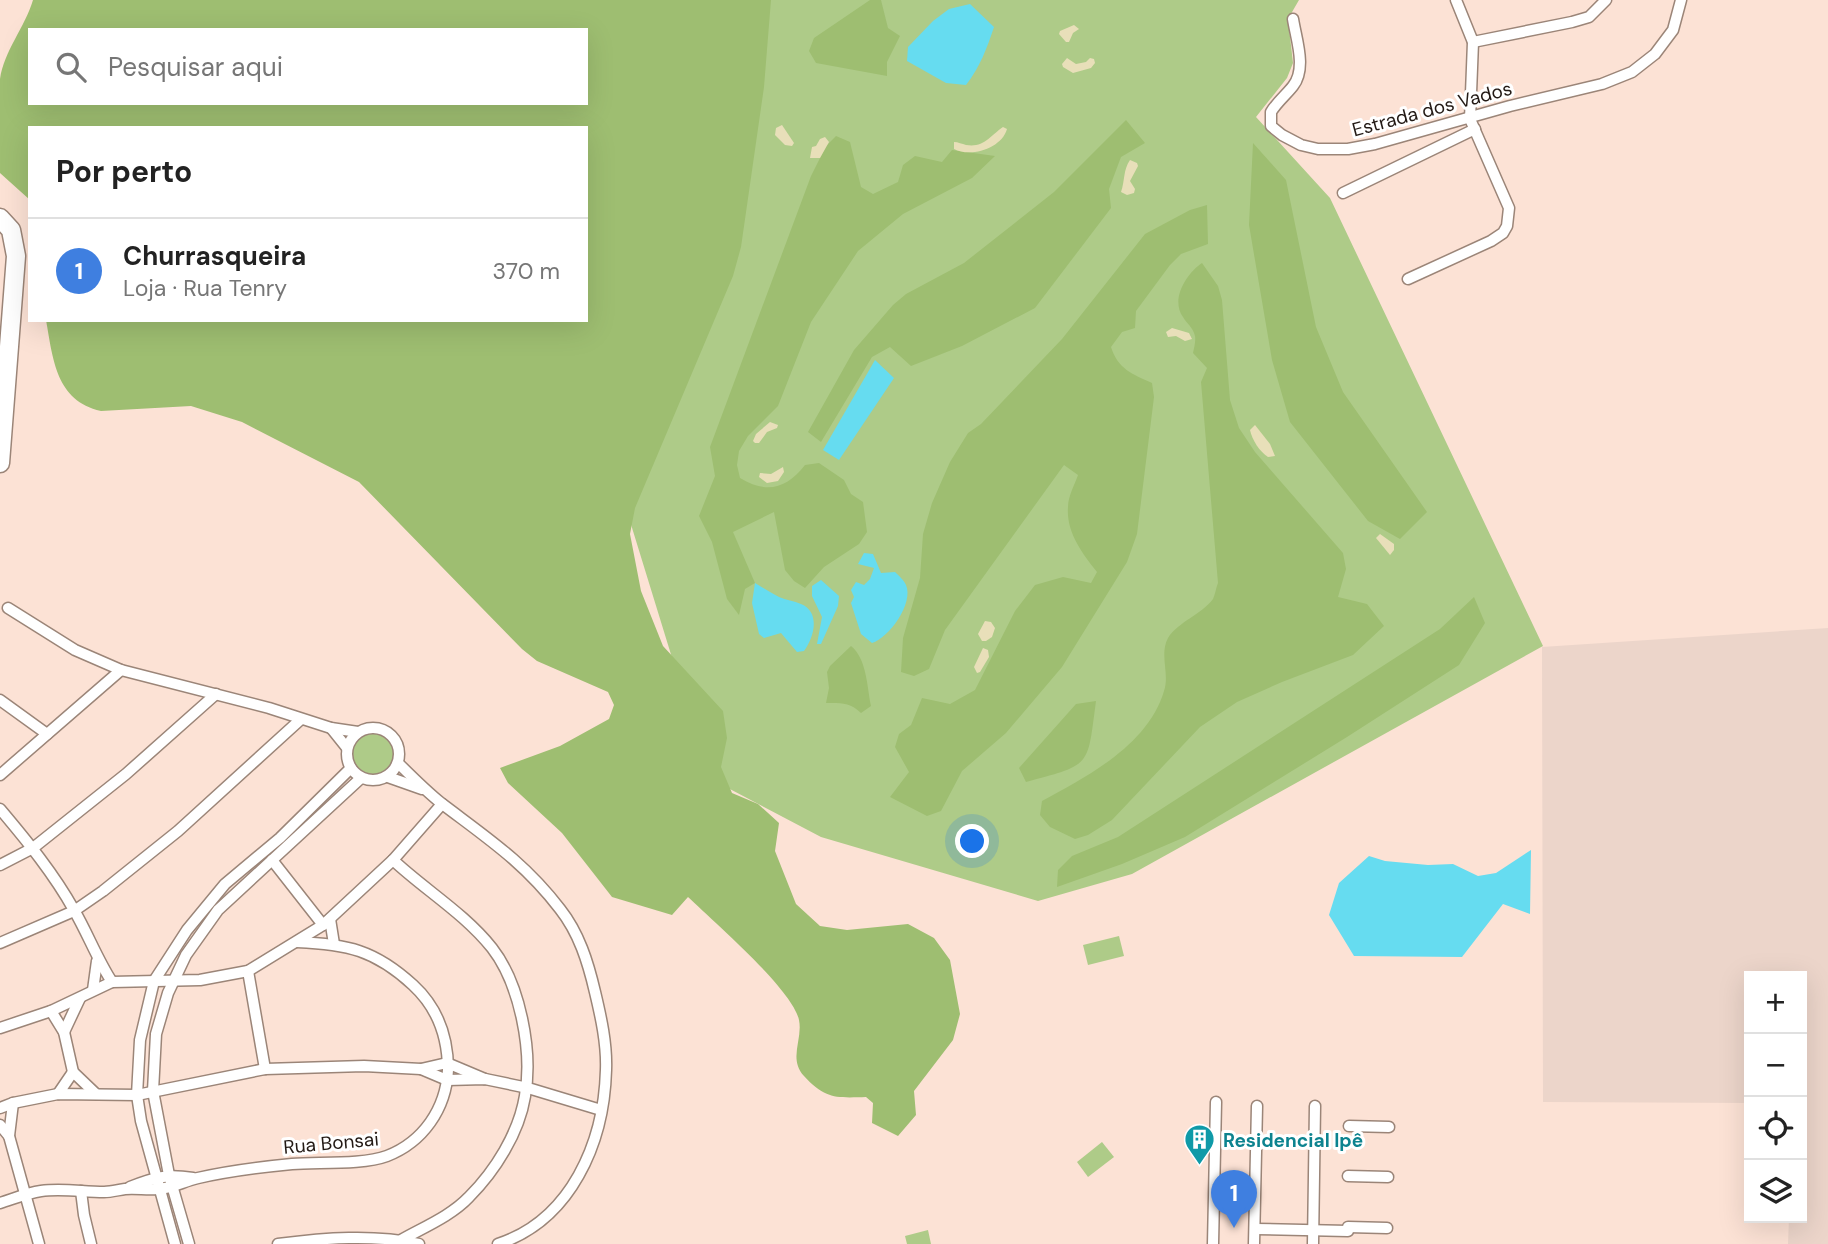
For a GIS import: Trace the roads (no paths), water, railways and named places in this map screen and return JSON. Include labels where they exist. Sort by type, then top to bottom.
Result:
[{"type":"highway","points":[[0,218],[11,230],[16,256],[0,463]]},
{"type":"street","points":[[1408,279],[1491,241],[1503,233],[1507,226],[1509,208],[1505,194],[1472,124],[1473,42],[1456,0]]},
{"type":"street","points":[[1473,42],[1589,17],[1606,0]]},
{"type":"street","name":"Estrada dos Vados","points":[[1293,19],[1300,66],[1298,76],[1292,88],[1274,107],[1269,119],[1271,125],[1282,135],[1301,145],[1318,149],[1348,149],[1375,144],[1448,122],[1472,124],[1510,106],[1602,84],[1632,72],[1665,44],[1673,30],[1681,0]]},
{"type":"street","points":[[1343,193],[1472,124]]},
{"type":"street","points":[[8,608],[75,650],[121,670],[269,708],[331,728],[358,732],[374,727],[390,733],[399,748],[398,763],[388,777],[380,780],[361,778],[351,768],[347,758],[348,748],[358,732]]},
{"type":"street","points":[[0,775],[121,670]]},
{"type":"street","points":[[0,865],[33,848],[126,774],[216,694]]},
{"type":"street","points":[[0,700],[47,734]]},
{"type":"street","points":[[0,943],[74,911],[103,891],[178,831],[300,720]]},
{"type":"street","points":[[331,728],[348,748]]},
{"type":"street","points":[[398,763],[426,791],[520,863],[561,910],[575,932],[588,963],[600,1012],[606,1069],[601,1110],[577,1180],[565,1198],[533,1228],[498,1244]]},
{"type":"street","points":[[175,1244],[137,1095],[140,1040],[154,981],[187,930],[225,884],[280,838],[351,768]]},
{"type":"street","points":[[388,777],[426,791]]},
{"type":"street","points":[[189,1244],[169,1175],[153,1091],[156,1034],[173,981],[186,955],[218,910],[361,778]]},
{"type":"street","points":[[0,1028],[51,1011],[112,982],[214,978],[248,971],[326,922],[393,860],[442,804]]},
{"type":"street","points":[[0,809],[33,848],[74,911],[97,961],[112,982]]},
{"type":"street","points":[[272,860],[326,922],[334,944]]},
{"type":"street","points":[[393,860],[411,878],[469,922],[503,964],[523,1023],[526,1046],[525,1096],[511,1136],[487,1176],[454,1210],[401,1240]]},
{"type":"street","name":"Rua Bonsai","points":[[196,1178],[289,1164],[375,1160],[410,1144],[422,1134],[438,1110],[447,1080],[447,1044],[442,1026],[425,997],[394,970],[361,951],[334,944],[297,942]]},
{"type":"street","points":[[93,990],[97,961]]},
{"type":"street","points":[[248,971],[265,1069]]},
{"type":"street","points":[[64,1032],[80,998]]},
{"type":"street","points":[[51,1011],[64,1032],[74,1072],[96,1094]]},
{"type":"street","points":[[0,1108],[58,1094],[137,1095],[265,1069],[364,1066],[421,1069],[447,1063],[485,1079],[601,1110]]},
{"type":"street","points":[[421,1069],[447,1080],[485,1079]]},
{"type":"street","points":[[58,1094],[74,1072]]},
{"type":"street","points":[[1213,1244],[1216,1102]]},
{"type":"street","points":[[9,1136],[13,1103]]},
{"type":"street","points":[[1255,1244],[1257,1106]]},
{"type":"street","points":[[1313,1244],[1315,1106]]},
{"type":"street","points":[[0,1125],[9,1136],[39,1244]]},
{"type":"street","points":[[1349,1126],[1389,1127]]},
{"type":"street","points":[[127,1189],[156,1177],[169,1175],[196,1178]]},
{"type":"street","points":[[1348,1176],[1388,1177]]},
{"type":"street","points":[[0,1203],[41,1191],[107,1192],[160,1189],[196,1178]]},
{"type":"street","points":[[81,1191],[91,1244]]},
{"type":"street","points":[[1255,1229],[1387,1228]]},
{"type":"street","points":[[278,1244],[341,1239],[401,1240],[419,1244]]},
{"type":"water","points":[[970,4],[994,27],[983,57],[966,85],[946,83],[907,61],[908,47],[933,21],[949,9]]},
{"type":"water","points":[[875,360],[894,378],[839,460],[823,450]]},
{"type":"water","points":[[864,553],[873,554],[881,573],[895,572],[905,583],[908,592],[898,619],[886,634],[872,643],[861,634],[851,603],[854,597],[851,590],[856,582],[864,585],[870,579],[874,568],[858,564]]},
{"type":"water","points":[[821,580],[839,596],[838,606],[821,644],[817,644],[822,617],[812,596],[812,586]]},
{"type":"water","points":[[755,583],[779,597],[801,604],[811,613],[813,633],[804,651],[797,652],[781,633],[764,638],[759,634],[752,603]]},
{"type":"water","points":[[1531,850],[1530,914],[1503,904],[1462,957],[1354,956],[1329,915],[1339,883],[1369,856],[1385,861],[1428,865],[1453,864],[1478,876],[1496,873]]},
{"type":"place","name":"Residencial Ipê","points":[[1200,1167]]},
{"type":"place","name":"Churrasqueira","points":[[1234,1228]]}]
